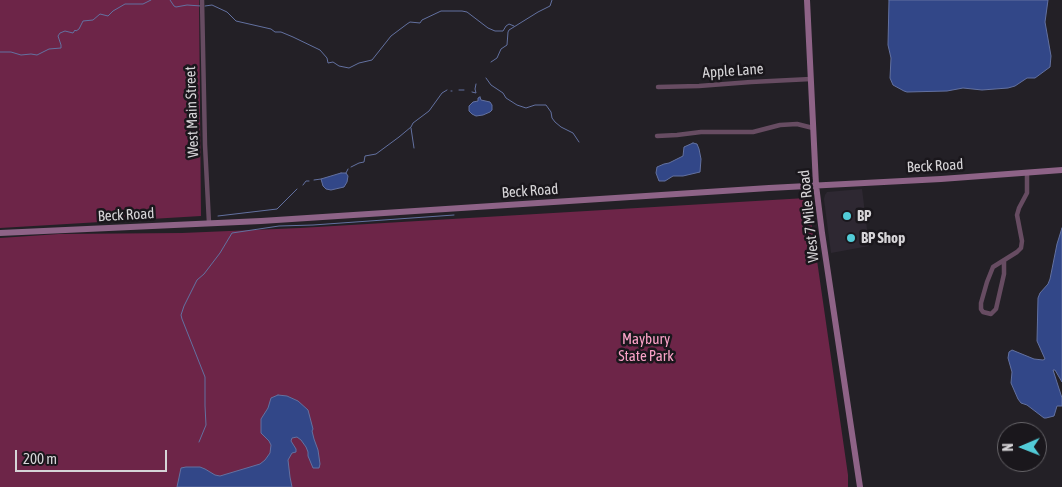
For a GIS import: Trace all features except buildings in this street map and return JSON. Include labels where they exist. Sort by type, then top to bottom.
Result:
[{"type":"main road","name":"West 7 Mile Road","points":[[807,0],[816,185],[860,487]]},
{"type":"main road","name":"Beck Road","points":[[0,233],[209,223],[1062,170]]},
{"type":"street","name":"West Main Street","points":[[202,0],[205,146],[209,223]]},
{"type":"street","name":"Apple Lane","points":[[658,87],[811,79]]},
{"type":"street","points":[[657,136],[701,132],[753,132],[780,125],[797,124],[814,128]]},
{"type":"street","points":[[1004,261],[1004,274],[996,309],[991,314],[983,312],[981,303],[993,267],[1019,250],[1022,244],[1017,215],[1027,192],[1027,173]]},
{"type":"shaded area","points":[[862,189],[869,246],[831,253],[825,195],[827,192]]},
{"type":"green space","points":[[0,0],[199,0],[201,216],[0,228]]},
{"type":"green space","name":"Maybury State Park","points":[[806,198],[809,205],[848,475],[848,487],[0,487],[0,238],[59,234],[182,233],[300,228]]},
{"type":"water","points":[[889,0],[1048,0],[1045,22],[1051,56],[1050,67],[1035,78],[1027,78],[1008,88],[904,91],[893,85],[890,78],[891,58],[888,45]]},
{"type":"water","points":[[480,97],[481,100],[490,102],[492,110],[483,115],[476,116],[469,111],[469,106],[473,102],[478,101]]},
{"type":"water","points":[[693,143],[697,144],[699,149],[701,159],[700,172],[673,176],[665,181],[659,181],[656,173],[657,167],[683,156],[684,147]]},
{"type":"water","points":[[346,173],[348,176],[344,187],[331,190],[323,186],[321,179]]},
{"type":"water","points":[[1062,228],[1062,382],[1055,370],[1053,370],[1062,398],[1062,406],[1057,406],[1054,416],[1044,418],[1018,399],[1011,383],[1012,372],[1008,358],[1009,352],[1012,350],[1034,359],[1045,359],[1037,341],[1038,298],[1050,279]]},
{"type":"water","points":[[278,395],[287,396],[298,401],[308,410],[318,450],[319,468],[313,468],[306,447],[297,437],[292,438],[291,441],[296,452],[292,453],[288,460],[292,487],[177,487],[181,468],[200,467],[220,476],[260,464],[265,460],[270,453],[271,445],[261,433],[261,419],[268,408],[271,398]]},
{"type":"waterway","points":[[0,52],[37,55],[49,49],[61,48],[58,36],[60,33],[65,31],[73,33],[79,29],[83,21],[93,20],[100,14],[108,16],[125,4],[143,4],[151,0]]},
{"type":"waterway","points":[[170,0],[176,7],[187,5],[201,6]]},
{"type":"waterway","points":[[491,62],[497,58],[501,49],[507,45],[509,30],[550,6],[552,0]]},
{"type":"waterway","points":[[205,6],[212,5],[227,12],[236,21],[271,29],[293,37],[320,50],[327,58],[328,63],[333,62],[339,66],[349,68],[372,60],[391,36],[410,22],[420,23],[422,20],[441,11],[467,12],[495,31],[503,31],[509,24],[514,26]]},
{"type":"waterway","points":[[486,78],[491,85],[517,105],[526,108],[535,105],[546,105],[555,122],[573,133],[579,142]]},
{"type":"waterway","points":[[472,92],[476,93],[476,84]]},
{"type":"waterway","points":[[351,167],[364,162],[365,156],[376,154],[399,137],[429,111],[442,93],[447,90]]},
{"type":"waterway","points":[[459,90],[464,90]]},
{"type":"waterway","points":[[411,128],[414,148]]},
{"type":"waterway","points":[[346,173],[348,169]]},
{"type":"waterway","points":[[314,180],[321,179]]},
{"type":"waterway","points":[[303,185],[306,181],[309,181]]},
{"type":"waterway","points":[[218,216],[277,209],[297,189]]},
{"type":"waterway","points":[[199,442],[206,425],[205,377],[181,315],[197,280],[220,253],[232,233],[279,226],[454,215]]},
{"type":"place","name":"BP","points":[[847,216]]},
{"type":"place","name":"BP Shop","points":[[851,238]]}]
